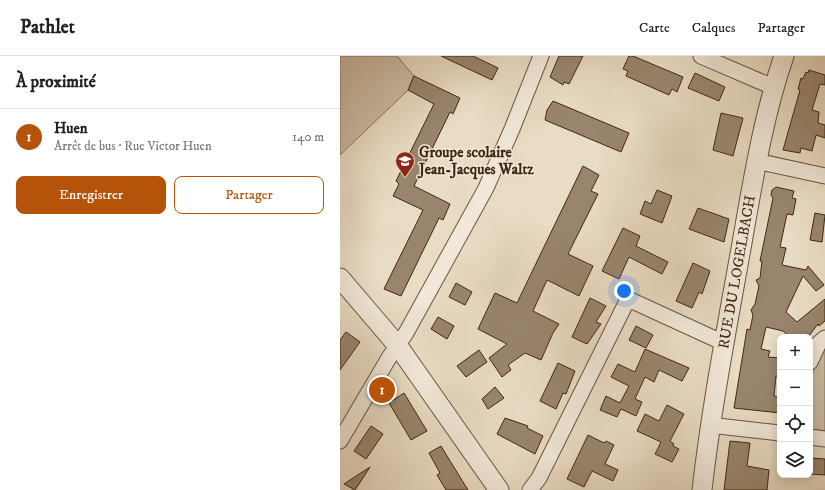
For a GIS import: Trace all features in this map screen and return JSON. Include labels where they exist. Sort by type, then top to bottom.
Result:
[{"type":"street","points":[[340,441],[398,346],[486,188],[512,129],[541,56]]},
{"type":"street","points":[[701,56],[773,87]]},
{"type":"street","name":"RUE DU LOGELBACH","points":[[702,490],[709,425],[756,161],[773,87],[784,56]]},
{"type":"street","points":[[756,161],[825,176]]},
{"type":"street","points":[[340,278],[398,346],[499,490]]},
{"type":"street","points":[[530,490],[539,478],[628,299],[724,343]]},
{"type":"street","points":[[813,356],[819,343],[825,338]]},
{"type":"street","points":[[709,425],[777,433]]},
{"type":"street","points":[[813,437],[825,439]]},
{"type":"shaded area","points":[[340,56],[397,56],[414,76],[408,90],[340,155]]},
{"type":"shaded area","points":[[825,346],[825,431],[813,429],[813,372],[819,356]]},
{"type":"building","points":[[441,56],[473,56],[498,68],[492,80]]},
{"type":"building","points":[[559,56],[583,56],[569,84],[564,82],[563,85],[550,77]]},
{"type":"building","points":[[629,56],[633,56],[683,77],[677,92],[672,89],[669,95],[626,76],[628,71],[623,69]]},
{"type":"building","points":[[809,70],[825,75],[825,85],[820,84],[812,110],[819,112],[818,123],[825,125],[825,138],[816,135],[812,151],[801,148],[800,153],[783,150],[800,90],[798,89],[801,78],[803,79],[806,72],[808,73]]},
{"type":"building","points":[[695,73],[725,87],[719,101],[688,88]]},
{"type":"building","points":[[414,76],[460,98],[453,114],[450,112],[414,186],[450,204],[443,220],[439,218],[401,296],[384,289],[423,210],[393,196],[399,184],[396,181],[434,104],[408,90]]},
{"type":"building","points":[[553,101],[629,133],[621,152],[545,120],[547,110]]},
{"type":"building","points":[[721,113],[743,118],[733,156],[713,150]]},
{"type":"building","points":[[583,166],[599,175],[591,191],[598,194],[568,254],[593,266],[579,296],[547,280],[533,311],[559,324],[553,333],[541,360],[525,353],[508,365],[511,370],[502,377],[489,358],[507,344],[478,329],[495,293],[517,303]]},
{"type":"building","points":[[776,187],[794,191],[792,198],[796,199],[793,215],[787,214],[780,247],[786,248],[782,265],[806,270],[808,266],[824,285],[816,291],[803,276],[786,312],[797,322],[825,299],[825,321],[819,326],[818,324],[810,334],[786,334],[783,331],[766,327],[761,349],[770,351],[768,357],[777,358],[777,376],[774,396],[777,396],[777,413],[734,408],[747,329],[750,330],[753,315],[751,310],[755,304],[759,286],[756,280],[760,278],[762,261],[760,261],[773,198],[771,195],[772,190]]},
{"type":"building","points":[[657,190],[672,196],[662,223],[640,214],[645,201],[651,204]]},
{"type":"building","points":[[698,208],[729,219],[724,242],[689,229]]},
{"type":"building","points":[[815,213],[825,215],[822,242],[810,240]]},
{"type":"building","points":[[623,228],[640,236],[636,246],[668,262],[662,274],[629,257],[619,279],[602,271]]},
{"type":"building","points":[[693,263],[710,271],[702,294],[699,292],[692,308],[676,301]]},
{"type":"building","points":[[456,283],[472,292],[465,305],[449,297]]},
{"type":"building","points":[[590,298],[606,306],[596,322],[601,324],[587,344],[572,337]]},
{"type":"building","points":[[438,317],[454,326],[447,339],[431,329]]},
{"type":"building","points":[[636,326],[653,335],[646,348],[629,340]]},
{"type":"building","points":[[346,332],[360,342],[340,370],[340,340]]},
{"type":"building","points":[[645,349],[689,368],[682,381],[659,370],[654,382],[645,377],[635,399],[642,402],[636,416],[621,409],[617,417],[600,410],[606,396],[620,403],[629,386],[611,377],[618,364],[635,372]]},
{"type":"building","points":[[479,350],[487,362],[466,377],[457,366]]},
{"type":"building","points":[[558,363],[575,371],[566,394],[563,393],[556,409],[540,401]]},
{"type":"building","points":[[495,387],[504,398],[488,409],[482,399]]},
{"type":"building","points":[[404,393],[427,431],[411,440],[389,403]]},
{"type":"building","points":[[667,405],[684,414],[670,441],[674,444],[673,446],[679,449],[672,462],[655,454],[661,442],[637,431],[645,414],[659,421]]},
{"type":"building","points":[[505,418],[528,426],[527,428],[543,436],[535,454],[497,434]]},
{"type":"building","points":[[371,426],[383,434],[366,459],[354,451]]},
{"type":"building","points":[[588,435],[604,443],[606,441],[614,445],[605,464],[618,470],[613,481],[592,471],[584,487],[567,479]]},
{"type":"building","points":[[730,441],[750,443],[747,466],[769,470],[767,490],[724,490]]},
{"type":"building","points":[[441,446],[468,490],[446,490],[437,475],[440,473],[429,453]]},
{"type":"building","points":[[813,458],[825,459],[825,475],[813,474]]},
{"type":"building","points":[[370,467],[355,490],[344,484]]},
{"type":"place","name":"Groupe scolaire Jean-Jacques Waltz","points":[[405,178]]},
{"type":"place","name":"Huen","points":[[382,390]]}]
